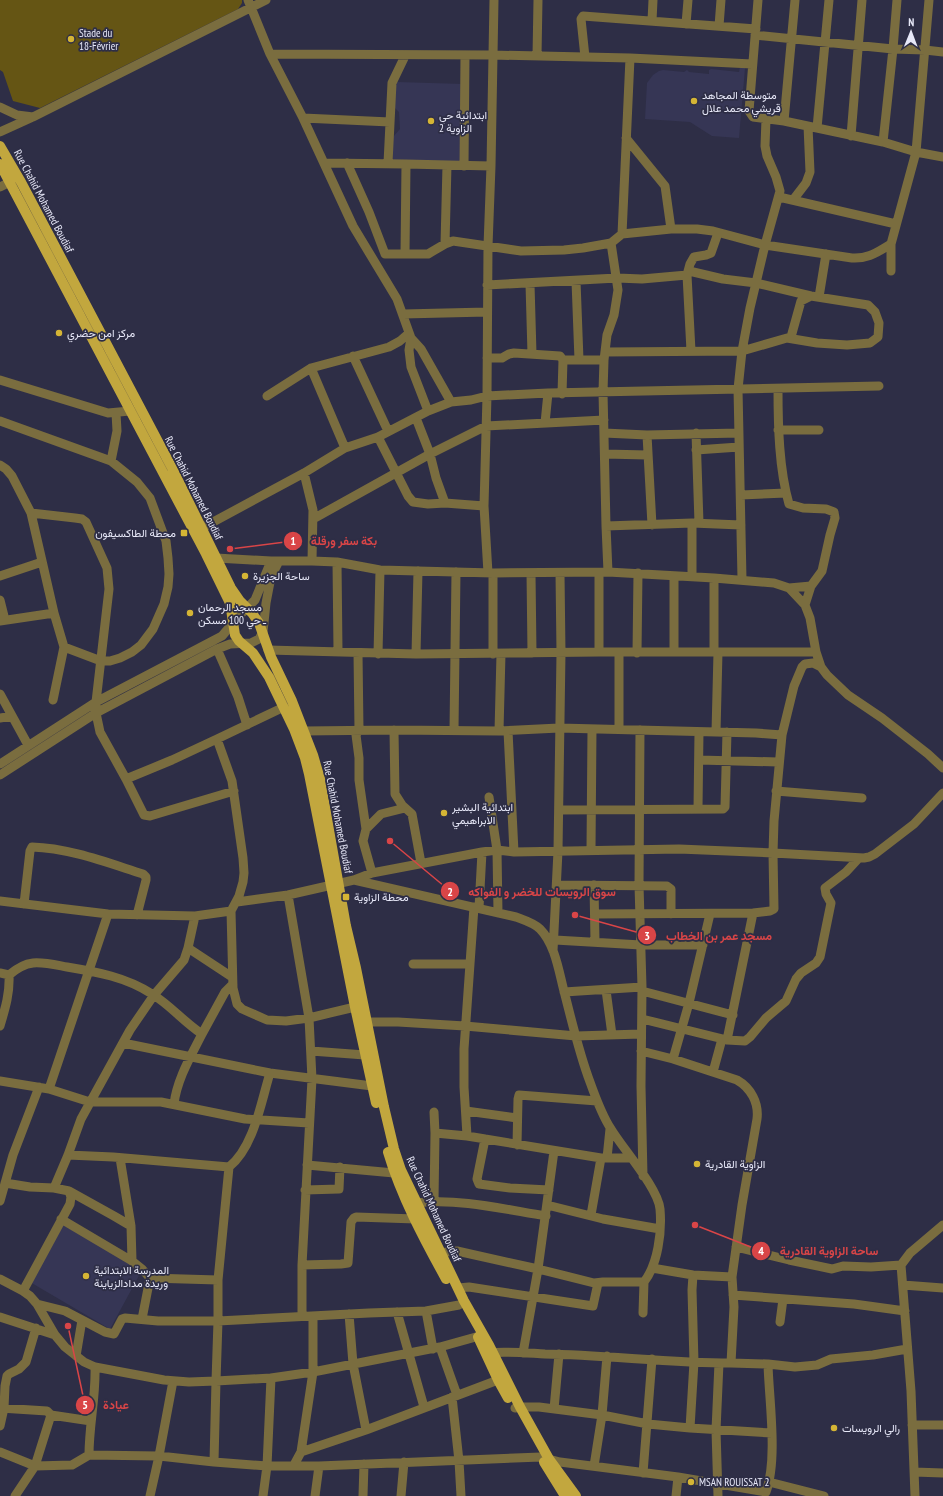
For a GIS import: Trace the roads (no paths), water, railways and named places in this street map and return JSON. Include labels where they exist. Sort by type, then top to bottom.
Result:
[{"type":"main road","name":"Rue Chahid Mohamed Boudiaf","points":[[0,146],[21,182],[202,528],[231,588],[256,618],[263,632],[268,650],[292,700],[303,735],[316,767],[320,804],[354,1007],[387,1150],[394,1173],[416,1219],[459,1305],[480,1336]]},
{"type":"main road","name":"Rue Chahid Mohamed Boudiaf","points":[[0,164],[206,554],[230,603],[235,635],[242,644],[250,650],[259,662],[269,677],[284,707],[303,735]]},
{"type":"main road","name":"Rue Chahid Mohamed Boudiaf","points":[[334,884],[356,968],[384,1107],[394,1149],[401,1170],[480,1336],[565,1496]]},
{"type":"main road","name":"Rue Chahid Mohamed Boudiaf","points":[[489,1353],[498,1380],[517,1408]]},
{"type":"main road","name":"Rue Chahid Mohamed Boudiaf","points":[[545,1458],[576,1496]]},
{"type":"street","points":[[0,132],[33,118],[249,4],[266,0]]},
{"type":"street","points":[[494,0],[487,285],[487,396],[484,506],[514,852]]},
{"type":"street","points":[[538,0],[538,56]]},
{"type":"street","points":[[652,21],[653,0]]},
{"type":"street","points":[[686,24],[688,0]]},
{"type":"street","points":[[719,26],[721,0]]},
{"type":"street","points":[[758,0],[752,64],[750,111],[753,117],[784,121],[818,128],[883,142],[916,152],[943,157]]},
{"type":"street","points":[[784,121],[795,0]]},
{"type":"street","points":[[818,128],[824,42],[829,0]]},
{"type":"street","points":[[851,136],[862,0]]},
{"type":"street","points":[[883,142],[897,0]]},
{"type":"street","points":[[891,271],[891,244],[916,152],[929,0]]},
{"type":"street","points":[[249,4],[270,54],[303,118],[353,226],[392,290],[403,314],[410,336],[409,350],[411,367],[428,411]]},
{"type":"street","points":[[585,57],[581,19],[583,16],[719,26],[791,39],[893,49],[943,52]]},
{"type":"street","points":[[270,54],[405,56],[492,55],[630,58],[752,64]]},
{"type":"street","points":[[464,166],[465,55]]},
{"type":"street","points":[[388,163],[392,83],[405,56]]},
{"type":"street","points":[[622,234],[630,58]]},
{"type":"street","points":[[0,107],[17,115],[33,118]]},
{"type":"street","points":[[303,118],[390,122]]},
{"type":"street","points":[[742,579],[738,389],[742,352],[756,284],[765,245],[779,197],[779,186],[767,156],[765,146],[766,118]]},
{"type":"street","points":[[793,200],[806,183],[810,172],[808,126]]},
{"type":"street","points":[[626,138],[665,186],[671,229]]},
{"type":"street","points":[[324,163],[491,166]]},
{"type":"street","points":[[347,163],[370,212],[385,254],[378,266]]},
{"type":"street","points":[[405,254],[406,164]]},
{"type":"street","points":[[445,244],[447,165]]},
{"type":"street","points":[[0,187],[10,182]]},
{"type":"street","points":[[779,197],[896,224]]},
{"type":"street","points":[[385,254],[428,254],[453,241],[521,251],[564,250],[611,243],[622,234],[671,229],[697,229],[765,245],[863,258],[869,257],[891,244]]},
{"type":"street","points":[[691,351],[688,273],[694,258],[711,253],[718,233]]},
{"type":"street","points":[[599,652],[606,526],[603,392],[604,356],[608,329],[614,315],[617,300],[617,278],[611,243]]},
{"type":"street","points":[[815,297],[826,254]]},
{"type":"street","points":[[487,285],[530,284],[617,278],[642,279],[688,273],[756,284],[815,297],[868,305],[875,312],[879,323],[878,336],[870,343],[817,343],[791,337],[742,352],[691,351],[604,356],[579,360],[563,360],[558,355],[532,354],[510,354],[502,358],[487,358]]},
{"type":"street","points":[[576,281],[579,360]]},
{"type":"street","points":[[530,284],[532,354]]},
{"type":"street","points":[[791,337],[801,301],[815,297]]},
{"type":"street","points":[[403,314],[487,312]]},
{"type":"street","points":[[267,396],[311,368],[395,345],[410,336]]},
{"type":"street","points":[[410,336],[422,349],[451,402]]},
{"type":"street","points":[[353,356],[388,431]]},
{"type":"street","points":[[562,394],[563,360]]},
{"type":"street","points":[[311,368],[345,448]]},
{"type":"street","points":[[0,380],[103,412],[116,413],[130,411]]},
{"type":"street","points":[[202,528],[304,473],[345,448],[378,437],[428,411],[451,402],[471,400],[487,396],[548,393],[562,394],[879,386]]},
{"type":"street","points":[[778,389],[778,430],[786,493],[789,504],[803,508],[826,509],[834,512],[835,518],[822,571],[811,586],[805,605]]},
{"type":"street","points":[[545,423],[548,393]]},
{"type":"street","points":[[111,461],[117,431],[116,413]]},
{"type":"street","points":[[416,418],[430,454],[436,478],[445,503]]},
{"type":"street","points":[[313,519],[430,454],[486,426],[604,420]]},
{"type":"street","points":[[0,421],[111,461],[137,482],[150,498],[166,541],[169,574],[168,587],[160,616],[148,638],[132,652],[110,661],[101,661],[64,647]]},
{"type":"street","points":[[778,430],[819,430]]},
{"type":"street","points":[[604,433],[647,435],[739,433]]},
{"type":"street","points":[[692,576],[696,523],[696,433]]},
{"type":"street","points":[[647,435],[652,525]]},
{"type":"street","points":[[378,437],[408,496],[413,502],[484,506]]},
{"type":"street","points":[[696,450],[739,447]]},
{"type":"street","points":[[604,454],[647,455]]},
{"type":"street","points":[[0,465],[6,468],[12,476],[31,513],[54,613],[64,647],[54,700]]},
{"type":"street","points":[[304,473],[313,510],[312,560]]},
{"type":"street","points":[[741,495],[786,493]]},
{"type":"street","points":[[31,513],[82,519],[88,526],[105,562],[109,574],[109,597],[96,702],[96,714],[100,732],[144,815],[146,816],[234,791]]},
{"type":"street","points":[[606,526],[696,523],[741,525]]},
{"type":"street","points":[[216,558],[275,561],[312,560],[337,562],[380,570],[491,573],[638,573],[774,582],[789,588],[805,605],[810,618],[816,652],[821,667],[827,675],[839,688],[882,718],[928,754],[943,768]]},
{"type":"street","points":[[0,775],[96,714],[197,655],[222,636],[257,598],[275,561]]},
{"type":"street","points":[[0,764],[96,702],[197,655],[230,644],[242,644],[259,639],[263,632],[266,603],[275,561]]},
{"type":"street","points":[[0,576],[42,562]]},
{"type":"street","points":[[337,562],[338,651]]},
{"type":"street","points":[[378,654],[380,570]]},
{"type":"street","points":[[416,654],[418,571]]},
{"type":"street","points":[[454,730],[456,572]]},
{"type":"street","points":[[531,573],[532,654]]},
{"type":"street","points":[[553,951],[555,940],[559,810],[561,653],[560,573]]},
{"type":"street","points":[[637,653],[638,573]]},
{"type":"street","points":[[674,576],[674,652]]},
{"type":"street","points":[[714,578],[716,732]]},
{"type":"street","points":[[789,588],[811,586]]},
{"type":"street","points":[[0,600],[2,620],[54,613]]},
{"type":"street","points":[[217,649],[238,697],[247,725]]},
{"type":"street","points":[[268,650],[338,651],[378,654],[816,652]]},
{"type":"street","points":[[619,652],[619,729]]},
{"type":"street","points":[[358,653],[359,730],[356,735],[359,758],[359,780],[366,828],[363,841],[372,873]]},
{"type":"street","points":[[595,914],[753,913],[770,911],[775,907],[773,852],[778,762],[782,735],[794,686],[802,667],[806,664],[813,663],[821,667]]},
{"type":"street","points":[[0,694],[28,745]]},
{"type":"street","points":[[126,779],[172,760],[284,707]]},
{"type":"street","points":[[0,718],[12,716]]},
{"type":"street","points":[[303,735],[359,730],[504,731],[559,728],[727,732],[782,735]]},
{"type":"street","points":[[591,850],[592,729]]},
{"type":"street","points":[[394,730],[395,794],[405,808],[412,814],[421,863]]},
{"type":"street","points":[[640,730],[639,885],[642,989],[641,1051],[643,1176]]},
{"type":"street","points":[[698,809],[699,732]]},
{"type":"street","points":[[559,810],[724,808],[727,732]]},
{"type":"street","points":[[217,739],[230,774],[234,791],[244,873],[236,902],[230,911],[232,981],[237,1004],[248,1013],[267,1020],[276,1021],[310,1018],[354,1007]]},
{"type":"street","points":[[698,760],[778,762]]},
{"type":"street","points":[[776,791],[862,798]]},
{"type":"street","points":[[236,902],[288,895],[354,880],[372,873],[497,850],[514,852],[679,849],[773,852],[858,858],[869,857],[914,824],[943,793]]},
{"type":"street","points":[[489,797],[497,850],[498,913]]},
{"type":"street","points":[[366,828],[381,814],[405,808]]},
{"type":"street","points":[[24,904],[30,851],[32,847],[36,847],[56,850],[102,861],[143,874],[146,877],[146,880],[137,915]]},
{"type":"street","points":[[467,1136],[464,1055],[465,1026],[469,964],[482,852]]},
{"type":"street","points":[[642,1019],[725,1039],[745,1041],[766,1018],[786,1001],[793,984],[801,973],[818,960],[830,908],[830,901],[826,894],[825,888],[846,872],[858,858]]},
{"type":"street","points":[[354,880],[516,917],[534,925],[541,930],[553,951],[576,1036],[597,1101],[610,1129],[643,1176],[658,1202],[660,1209],[658,1244],[652,1268],[649,1276],[644,1282],[643,1313]]},
{"type":"street","points":[[557,885],[639,885],[669,887],[671,889],[671,914]]},
{"type":"street","points":[[594,885],[595,942]]},
{"type":"street","points":[[288,895],[310,1018],[312,1079],[305,1190],[302,1265],[302,1316]]},
{"type":"street","points":[[0,901],[108,914],[195,916],[230,911]]},
{"type":"street","points":[[713,1072],[733,1015],[753,913]]},
{"type":"street","points":[[49,1089],[108,914]]},
{"type":"street","points":[[673,1059],[689,1003],[710,914]]},
{"type":"street","points":[[54,1188],[81,1119],[123,1043],[154,995],[184,960],[195,916]]},
{"type":"street","points":[[555,940],[641,945],[703,945]]},
{"type":"street","points":[[188,948],[232,981]]},
{"type":"street","points":[[0,1026],[7,1001],[4,974],[33,963],[90,971],[122,979],[154,995],[189,1025],[202,1034]]},
{"type":"street","points":[[413,964],[469,964]]},
{"type":"street","points":[[174,1104],[177,1088],[191,1056],[232,981]]},
{"type":"street","points":[[564,992],[642,989],[733,1015]]},
{"type":"street","points":[[606,990],[612,1035]]},
{"type":"street","points":[[367,1022],[398,1022],[465,1026],[576,1036],[641,1034]]},
{"type":"street","points":[[123,1043],[270,1073],[372,1086]]},
{"type":"street","points":[[311,1051],[365,1056]]},
{"type":"street","points":[[641,1051],[673,1059],[737,1080],[744,1084],[753,1097],[758,1108],[732,1277],[734,1307],[731,1362]]},
{"type":"street","points":[[214,1462],[218,1280],[229,1167],[241,1155],[256,1121],[270,1073]]},
{"type":"street","points":[[0,1081],[49,1089],[90,1102],[161,1102],[256,1121],[309,1123]]},
{"type":"street","points":[[0,1201],[13,1155],[39,1087]]},
{"type":"street","points":[[517,1145],[519,1094],[597,1101]]},
{"type":"street","points":[[466,1111],[518,1118]]},
{"type":"street","points":[[434,1112],[436,1133],[434,1201]]},
{"type":"street","points":[[591,1215],[610,1129]]},
{"type":"street","points":[[436,1133],[467,1136],[604,1158],[631,1158]]},
{"type":"street","points":[[485,1140],[477,1178],[479,1184],[510,1188],[549,1190]]},
{"type":"street","points":[[524,1353],[546,1216],[554,1151]]},
{"type":"street","points":[[68,1155],[229,1167]]},
{"type":"street","points":[[120,1158],[131,1226],[132,1261]]},
{"type":"street","points":[[307,1165],[394,1173]]},
{"type":"street","points":[[305,1190],[338,1189],[340,1167]]},
{"type":"street","points":[[5,1183],[69,1191],[131,1226]]},
{"type":"street","points":[[23,1290],[71,1200],[69,1191]]},
{"type":"street","points":[[416,1203],[434,1201],[499,1208],[546,1216]]},
{"type":"street","points":[[547,1205],[660,1229]]},
{"type":"street","points":[[302,1265],[348,1263],[351,1222],[356,1217],[416,1219]]},
{"type":"street","points":[[61,1219],[132,1261],[150,1278],[218,1280]]},
{"type":"street","points":[[915,1496],[911,1391],[901,1265],[910,1253],[943,1225]]},
{"type":"street","points":[[736,1247],[832,1269],[843,1266],[871,1267],[901,1265]]},
{"type":"street","points":[[441,1255],[448,1251],[457,1251],[598,1283],[644,1282]]},
{"type":"street","points":[[652,1268],[693,1275],[732,1277]]},
{"type":"street","points":[[690,1428],[694,1362],[693,1275]]},
{"type":"street","points":[[142,1319],[150,1278]]},
{"type":"street","points":[[0,1279],[23,1290],[37,1304],[55,1335],[65,1347],[76,1356],[95,1367],[164,1380],[216,1381],[271,1378],[312,1372],[437,1348],[480,1336]]},
{"type":"street","points":[[458,1288],[469,1287],[593,1306],[598,1283]]},
{"type":"street","points":[[903,1285],[943,1288]]},
{"type":"street","points":[[733,1295],[854,1304],[905,1311]]},
{"type":"street","points":[[780,1322],[783,1299]]},
{"type":"street","points":[[37,1304],[65,1311],[105,1332],[114,1334],[124,1318],[218,1321],[426,1311],[459,1305]]},
{"type":"street","points":[[426,1311],[437,1348],[455,1396],[461,1496]]},
{"type":"street","points":[[397,1312],[424,1407]]},
{"type":"street","points":[[349,1314],[353,1364],[366,1430]]},
{"type":"street","points":[[294,1465],[301,1452],[312,1372],[313,1316]]},
{"type":"street","points":[[0,1317],[55,1335]]},
{"type":"street","points":[[76,1356],[82,1320]]},
{"type":"street","points":[[0,1426],[7,1376],[19,1369],[26,1362],[36,1328]]},
{"type":"street","points":[[489,1353],[607,1356],[694,1362],[768,1364],[795,1367],[817,1365],[831,1359],[873,1355],[907,1348]]},
{"type":"street","points":[[554,1409],[559,1354]]},
{"type":"street","points":[[594,1466],[602,1415],[607,1356]]},
{"type":"street","points":[[643,1473],[652,1359]]},
{"type":"street","points":[[718,1496],[716,1430],[719,1363]]},
{"type":"street","points":[[0,1452],[35,1466],[72,1465],[89,1454],[159,1456],[267,1466],[319,1466],[545,1458],[678,1477],[765,1494],[769,1482],[772,1433],[768,1364]]},
{"type":"street","points":[[89,1454],[89,1439],[95,1385],[95,1367]]},
{"type":"street","points":[[263,1496],[267,1466],[271,1378]]},
{"type":"street","points":[[301,1452],[366,1430],[498,1380]]},
{"type":"street","points":[[150,1496],[173,1381]]},
{"type":"street","points":[[2,1408],[47,1411],[51,1415],[91,1421]]},
{"type":"street","points":[[517,1408],[554,1409],[602,1415],[648,1424],[772,1433]]},
{"type":"street","points":[[15,1496],[35,1466],[51,1415]]},
{"type":"street","points":[[912,1425],[943,1425]]},
{"type":"street","points":[[402,1496],[404,1462]]},
{"type":"street","points":[[363,1496],[364,1464]]},
{"type":"street","points":[[315,1496],[319,1466]]},
{"type":"street","points":[[914,1472],[943,1473]]},
{"type":"street","points":[[676,1496],[678,1477]]},
{"type":"street","points":[[769,1482],[824,1496]]},
{"type":"place","name":"Stade du 18-Février","points":[[71,39]]},
{"type":"place","name":"متوسطة المجاهد قريشي محمد علال","points":[[694,101]]},
{"type":"place","name":"ابتدائية حي الزاوية 2","points":[[431,121]]},
{"type":"place","name":"مركز امن حضري","points":[[59,333]]},
{"type":"place","name":"محطة الطاكسيفون","points":[[184,533]]},
{"type":"place","name":"بكة سفر ورقلة","points":[[230,549]]},
{"type":"place","name":"ساحة الجزيرة","points":[[245,576]]},
{"type":"place","name":"مسجد الرحمان ـ حي 100 مسكن","points":[[190,613]]},
{"type":"place","name":"ابتدائية البشير الابراهيمي","points":[[444,813]]},
{"type":"place","name":"سوق الرويسات للخضر و الفواكه","points":[[390,841]]},
{"type":"place","name":"محطة الزاوية","points":[[346,897]]},
{"type":"place","name":"مسجد عمر بن الخطاب","points":[[575,915]]},
{"type":"place","name":"الزاوية القادرية","points":[[697,1164]]},
{"type":"place","name":"ساحة الزاوية القادرية","points":[[695,1225]]},
{"type":"place","name":"المدرسة الابتدائية وريدة مدادالزياينة","points":[[86,1276]]},
{"type":"place","name":"عيادة","points":[[68,1326]]},
{"type":"place","name":"رالي الرويسات","points":[[834,1428]]},
{"type":"place","name":"MSAN ROUISSAT 2","points":[[691,1482]]}]
